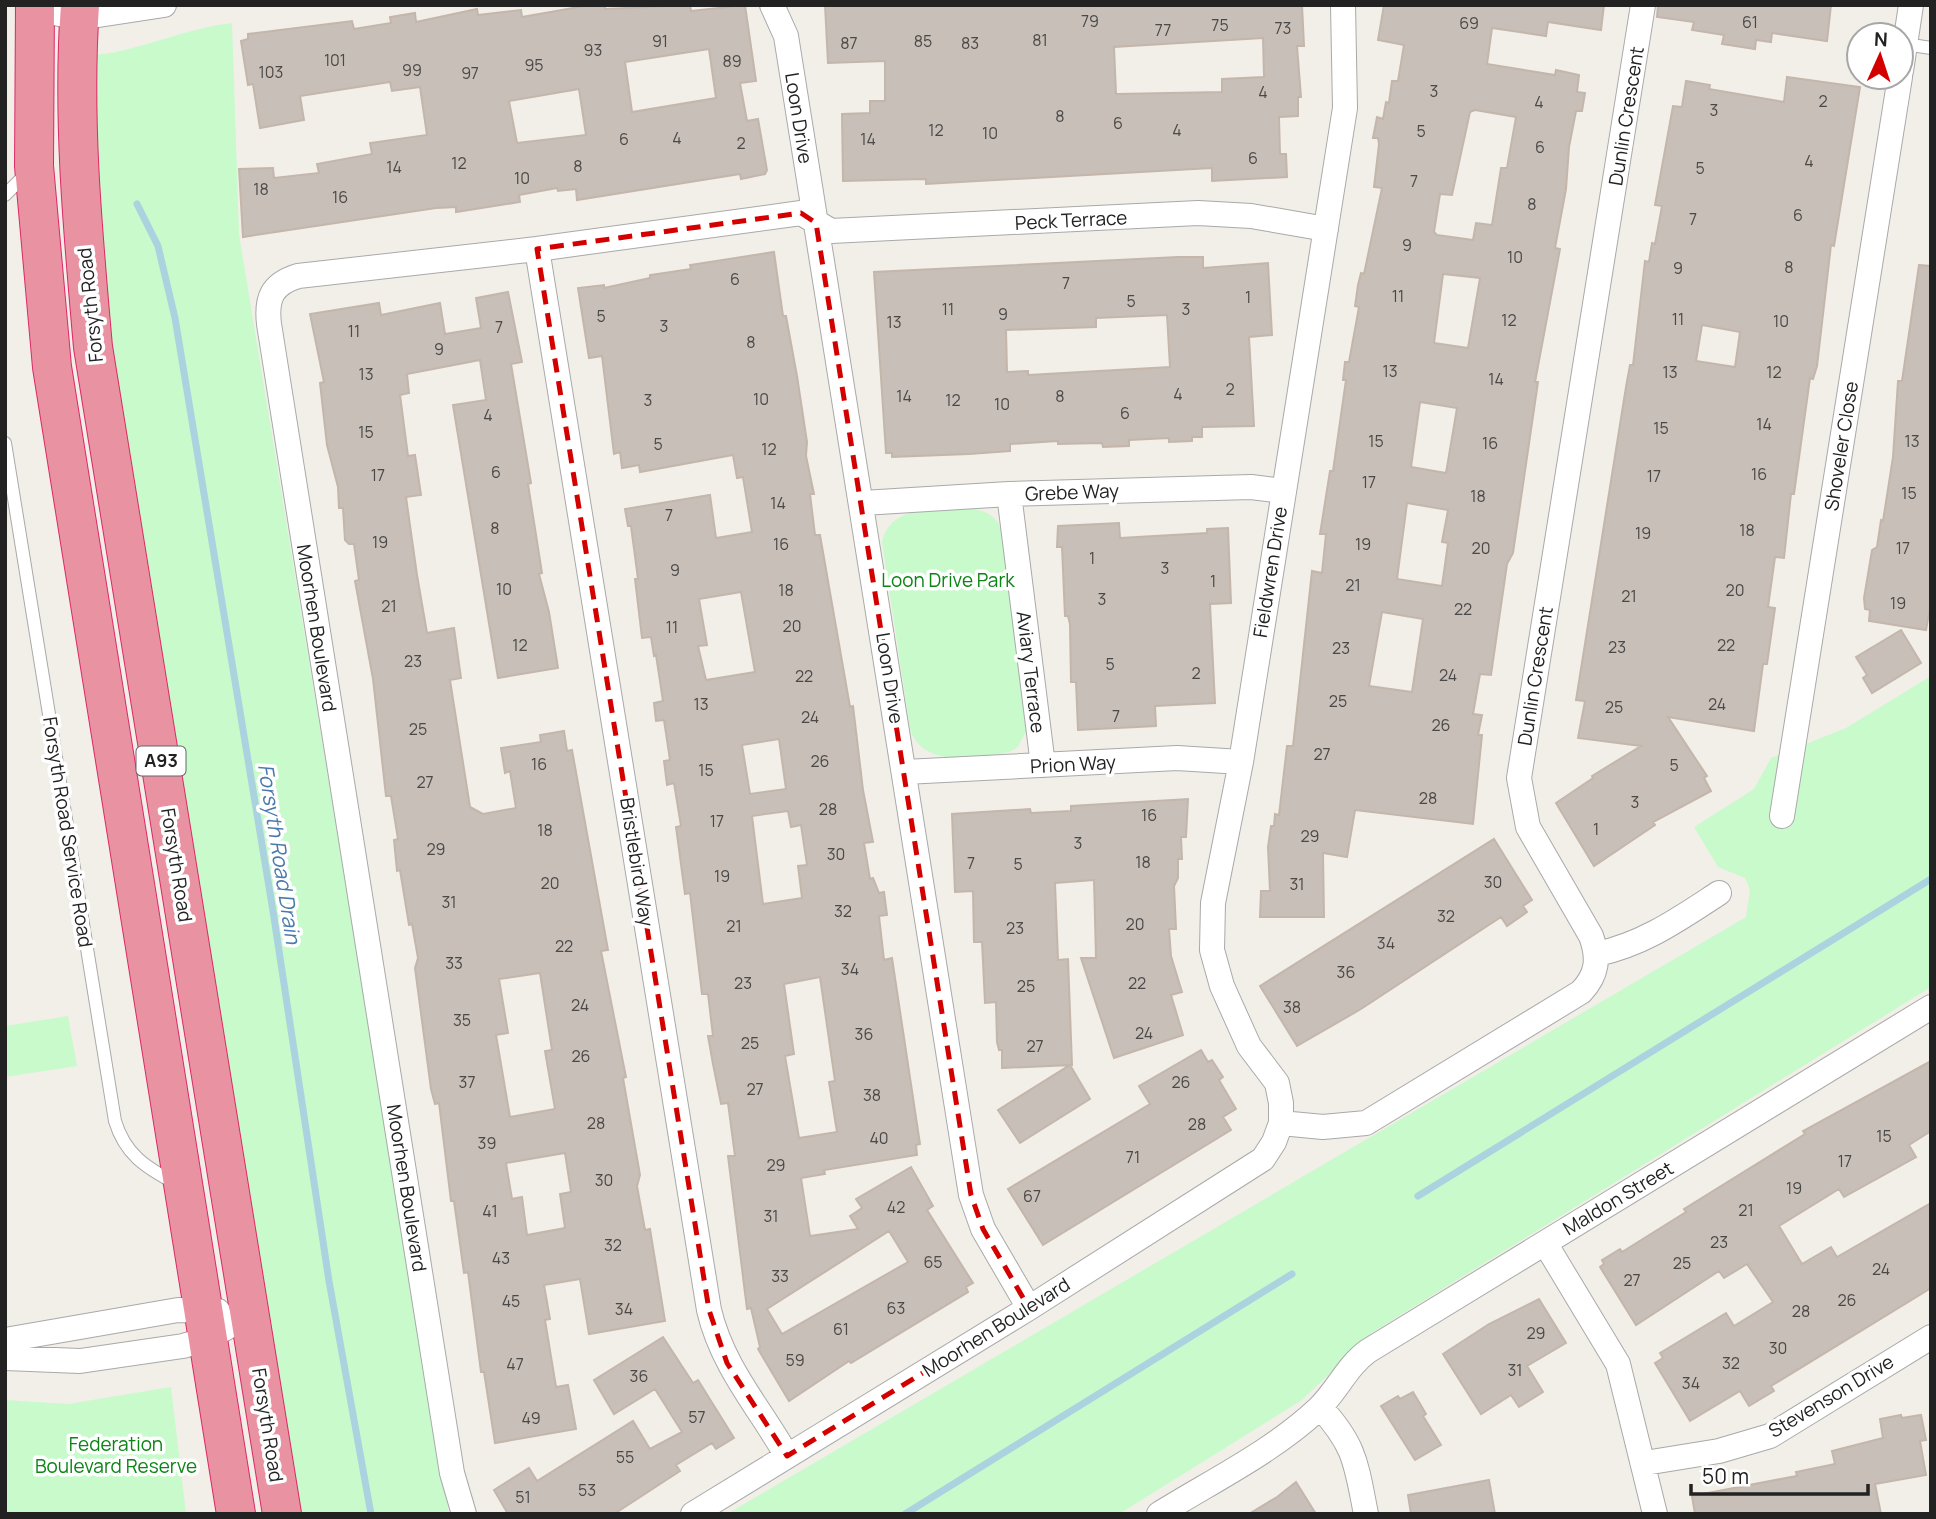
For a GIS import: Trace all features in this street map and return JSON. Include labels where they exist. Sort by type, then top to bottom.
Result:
[{"type":"highway","name":"A93","points":[[55,9],[34,166],[52,367],[236,1514]]},
{"type":"highway","name":"Forsyth Road","points":[[55,9],[77,78],[80,203],[93,346],[282,1514]]},
{"type":"street","points":[[55,9],[164,5]]},
{"type":"street","name":"Loon Drive","points":[[772,5],[786,36],[863,503],[971,1195],[983,1229],[1029,1308]]},
{"type":"street","name":"Loon Drive","points":[[786,36],[790,5]]},
{"type":"street","name":"Fieldwren Drive","points":[[1281,1122],[1277,1083],[1249,1046],[1222,986],[1212,950],[1213,903],[1241,762],[1346,99],[1343,5]]},
{"type":"street","name":"Dunlin Crescent","points":[[1597,954],[1580,914],[1528,827],[1519,778],[1643,5]]},
{"type":"street","name":"Shoveler Close","points":[[1782,816],[1898,91]]},
{"type":"street","name":"Moorhen Boulevard","points":[[464,1514],[452,1473],[267,307],[275,287],[298,276],[801,213],[816,223]]},
{"type":"street","name":"Peck Terrace","points":[[816,223],[831,231],[1207,213],[1251,216],[1326,229]]},
{"type":"street","name":"Bristlebird Way","points":[[537,248],[709,1310],[715,1336],[727,1363],[787,1456]]},
{"type":"street","name":"Grebe Way","points":[[863,503],[1009,494],[1251,487],[1282,491]]},
{"type":"street","name":"Aviary Terrace","points":[[1009,494],[1043,765]]},
{"type":"street","name":"Prion Way","points":[[905,772],[1177,758],[1241,762]]},
{"type":"street","points":[[1281,1122],[1323,1128],[1366,1123],[1581,992],[1593,976],[1597,954],[1633,945],[1655,935],[1719,893]]},
{"type":"street","name":"Maldon Street","points":[[1159,1514],[1285,1436],[1320,1407],[1359,1357],[1368,1351],[1931,1007]]},
{"type":"street","name":"Moorhen Boulevard","points":[[693,1514],[1029,1308],[1263,1159],[1274,1142],[1281,1122]]},
{"type":"street","points":[[1545,1243],[1618,1364],[1645,1464],[1655,1514]]},
{"type":"street","points":[[5,1340],[177,1310],[205,1324]]},
{"type":"street","points":[[5,1359],[80,1362],[205,1324],[250,1314]]},
{"type":"street","name":"Stevenson Drive","points":[[1645,1464],[1720,1451],[1770,1436],[1931,1336]]},
{"type":"street","points":[[1320,1407],[1342,1431],[1355,1455],[1366,1514]]},
{"type":"lane","points":[[5,195],[34,166]]},
{"type":"lane","name":"Forsyth Road Service Road","points":[[5,443],[115,1121],[124,1144],[133,1156],[145,1167],[184,1188]]},
{"type":"highlighted area","points":[[801,213],[816,223],[971,1195],[983,1229],[1029,1308],[787,1456],[727,1363],[709,1310],[537,249]]},
{"type":"green space","points":[[232,23],[239,234],[449,1514],[294,1514],[94,239],[96,55]]},
{"type":"green space","name":"Loon Drive Park","points":[[972,509],[992,516],[1002,533],[1026,732],[1017,748],[1009,752],[982,757],[952,758],[926,750],[916,741],[910,729],[882,542],[887,529],[895,520],[906,515],[918,511]]},
{"type":"green space","points":[[1931,676],[1931,987],[1373,1332],[1302,1400],[1119,1514],[727,1514],[1746,917],[1750,890],[1745,878],[1718,867],[1694,827],[1754,789],[1771,758],[1846,728]]},
{"type":"green space","points":[[68,1016],[77,1066],[5,1077],[5,1026]]},
{"type":"green space","name":"Federation Boulevard Reserve","points":[[171,1387],[186,1514],[5,1514],[5,1400],[68,1404]]},
{"type":"building","points":[[590,5],[605,5],[605,9],[690,5],[691,11],[745,5],[756,81],[740,83],[747,121],[758,119],[767,170],[765,174],[741,179],[740,174],[577,200],[576,189],[558,191],[557,188],[519,195],[520,202],[456,212],[456,207],[436,208],[243,237],[239,169],[273,168],[274,178],[319,173],[317,164],[372,154],[370,143],[427,135],[420,87],[392,91],[390,82],[300,96],[304,120],[260,128],[253,84],[248,85],[241,41],[248,39],[248,34],[352,21],[354,29],[391,23],[390,17],[415,13],[416,22],[477,9],[478,15],[521,10],[522,17]],"holes":[[[709,49],[716,98],[632,112],[625,62]],[[579,89],[586,135],[517,143],[509,101]]]},
{"type":"building","points":[[825,5],[1302,5],[1304,46],[1297,46],[1301,97],[1298,97],[1298,116],[1279,117],[1280,154],[1286,154],[1287,177],[1212,181],[1212,168],[926,184],[926,179],[843,181],[842,114],[870,113],[870,101],[885,101],[885,61],[828,63]],"holes":[[[1263,38],[1264,77],[1222,79],[1222,92],[1116,94],[1114,47]]]},
{"type":"building","points":[[1384,5],[1604,5],[1601,30],[1548,22],[1546,36],[1492,28],[1487,64],[1555,75],[1556,70],[1579,75],[1577,92],[1585,93],[1582,111],[1576,111],[1569,147],[1566,189],[1555,248],[1560,249],[1535,382],[1538,382],[1513,553],[1507,564],[1491,675],[1480,674],[1473,714],[1482,715],[1478,735],[1482,735],[1473,824],[1355,810],[1347,857],[1323,853],[1324,917],[1260,917],[1261,891],[1270,891],[1268,847],[1271,826],[1274,826],[1275,814],[1279,815],[1287,746],[1293,746],[1312,571],[1322,573],[1326,534],[1320,534],[1330,471],[1333,471],[1346,380],[1343,380],[1345,362],[1349,362],[1359,307],[1355,306],[1358,285],[1361,273],[1364,274],[1382,188],[1374,187],[1379,144],[1378,138],[1373,138],[1377,117],[1383,119],[1386,102],[1389,103],[1392,81],[1398,81],[1404,45],[1378,40]],"holes":[[[1475,110],[1516,117],[1507,168],[1501,168],[1492,225],[1476,223],[1473,240],[1437,235],[1434,232],[1440,194],[1452,195],[1470,112]],[[1443,274],[1480,278],[1468,348],[1434,343]],[[1420,402],[1457,408],[1446,473],[1411,467]],[[1407,503],[1448,510],[1442,542],[1448,543],[1442,586],[1397,579]],[[1382,612],[1423,619],[1412,692],[1369,686]]]},
{"type":"building","points":[[1658,5],[1831,5],[1827,41],[1772,33],[1771,42],[1756,40],[1755,49],[1722,44],[1724,35],[1692,30],[1694,22],[1657,17]]},
{"type":"building","points":[[1787,77],[1845,85],[1845,91],[1859,91],[1834,246],[1831,245],[1817,366],[1813,379],[1810,378],[1794,494],[1791,494],[1784,558],[1775,557],[1768,607],[1775,608],[1767,664],[1763,664],[1754,731],[1668,717],[1707,776],[1704,778],[1711,791],[1653,822],[1655,825],[1594,866],[1556,803],[1593,778],[1592,776],[1641,746],[1578,738],[1585,701],[1576,700],[1626,387],[1630,365],[1633,365],[1645,261],[1649,262],[1652,243],[1655,244],[1662,206],[1655,205],[1673,106],[1682,107],[1686,81],[1710,85],[1709,89],[1784,102]],"holes":[[[1702,325],[1740,332],[1735,367],[1696,361]]]},
{"type":"building","points":[[774,252],[807,442],[806,456],[814,494],[810,494],[815,535],[820,535],[850,707],[853,706],[863,790],[873,842],[864,843],[870,879],[873,878],[879,893],[884,892],[887,915],[879,916],[884,960],[892,958],[920,1144],[916,1145],[917,1155],[824,1170],[825,1174],[801,1178],[810,1236],[858,1229],[850,1216],[862,1208],[856,1199],[911,1167],[933,1206],[927,1210],[973,1283],[966,1287],[968,1292],[851,1363],[849,1361],[789,1401],[758,1349],[760,1347],[751,1308],[747,1309],[728,1156],[735,1156],[728,1103],[721,1104],[708,1036],[713,1036],[708,994],[702,994],[690,893],[685,894],[676,827],[681,826],[674,783],[667,785],[664,761],[670,760],[664,720],[656,721],[654,703],[663,701],[656,655],[654,656],[651,637],[642,638],[635,579],[638,579],[631,526],[628,526],[625,509],[710,495],[716,538],[752,532],[743,477],[737,478],[733,455],[640,472],[639,465],[622,468],[620,452],[614,454],[602,356],[589,358],[578,288],[604,285],[604,288],[650,278],[650,275],[691,269],[690,265]],"holes":[[[741,592],[755,672],[706,680],[698,646],[707,645],[699,599]],[[779,739],[786,789],[750,794],[742,745]],[[788,811],[791,827],[801,825],[807,865],[798,866],[802,898],[763,904],[752,816]],[[820,977],[835,1081],[829,1082],[837,1132],[799,1138],[785,1056],[794,1054],[784,984]],[[889,1231],[908,1262],[782,1334],[767,1309]]]},
{"type":"building","points":[[1178,257],[1203,257],[1203,268],[1268,263],[1272,335],[1249,337],[1254,426],[1202,427],[1202,437],[1192,437],[1192,441],[1169,442],[1169,438],[1129,440],[1129,446],[1103,447],[1102,443],[1058,444],[1058,441],[1010,444],[1010,451],[892,457],[892,453],[886,453],[874,272]],"holes":[[[1167,315],[1170,367],[1028,375],[1028,371],[1007,372],[1006,330],[1096,327],[1096,318]]]},
{"type":"building","points":[[1919,265],[1931,266],[1931,603],[1926,630],[1869,621],[1870,610],[1865,609],[1864,598],[1872,550],[1877,547],[1881,520],[1883,521],[1893,457],[1898,381],[1902,381]]},
{"type":"building","points":[[508,292],[522,362],[511,364],[531,483],[528,484],[542,573],[539,574],[549,612],[558,668],[498,678],[453,405],[486,400],[480,360],[407,374],[409,393],[400,395],[408,456],[415,455],[421,495],[406,497],[427,633],[454,628],[461,678],[450,680],[470,807],[483,814],[516,808],[510,771],[505,773],[501,748],[541,742],[540,735],[564,731],[567,751],[572,750],[608,950],[601,951],[626,1077],[623,1078],[640,1175],[637,1186],[645,1230],[650,1229],[665,1321],[589,1334],[580,1279],[544,1285],[550,1319],[545,1320],[556,1387],[568,1385],[576,1429],[495,1443],[484,1372],[481,1372],[468,1272],[464,1273],[454,1201],[451,1201],[439,1103],[435,1104],[431,1089],[415,968],[418,958],[412,924],[409,925],[400,870],[397,871],[394,840],[398,839],[391,796],[386,796],[373,679],[355,581],[359,580],[354,544],[345,540],[343,508],[339,508],[338,487],[327,445],[320,383],[324,382],[310,314],[379,303],[381,315],[440,303],[445,334],[481,328],[476,298]],"holes":[[[540,973],[552,1050],[545,1051],[555,1109],[510,1117],[496,1035],[508,1033],[499,979]],[[565,1153],[571,1192],[560,1194],[565,1228],[527,1235],[522,1197],[512,1199],[506,1163]]]},
{"type":"building","points":[[1119,523],[1120,538],[1207,533],[1207,529],[1228,528],[1231,603],[1210,604],[1215,703],[1155,706],[1156,726],[1078,730],[1076,682],[1071,682],[1070,624],[1068,616],[1065,616],[1062,547],[1057,547],[1058,526]]},
{"type":"building","points":[[1901,630],[1921,663],[1872,693],[1863,678],[1867,675],[1856,657]]},
{"type":"building","points":[[1188,799],[1186,837],[1181,837],[1182,859],[1178,859],[1178,878],[1174,886],[1176,929],[1169,929],[1171,956],[1182,992],[1171,995],[1183,1035],[1114,1058],[1081,958],[1096,958],[1094,880],[1055,883],[1058,960],[1068,959],[1072,1065],[1002,1068],[1002,1050],[999,1050],[997,1042],[996,1002],[985,1003],[982,942],[974,942],[973,891],[955,892],[952,814],[1030,809],[1031,813],[1071,811],[1071,806]]},
{"type":"building","points":[[1494,839],[1532,900],[1523,906],[1527,912],[1507,926],[1501,917],[1361,1009],[1297,1046],[1260,986]]},
{"type":"building","points":[[1201,1050],[1208,1062],[1212,1060],[1223,1077],[1219,1080],[1236,1109],[1223,1117],[1231,1130],[1043,1245],[1008,1189],[1150,1104],[1139,1086]]},
{"type":"building","points":[[1931,1061],[1931,1131],[1909,1145],[1916,1157],[1844,1197],[1839,1189],[1779,1226],[1802,1264],[1831,1247],[1837,1257],[1931,1203],[1931,1288],[1771,1386],[1774,1391],[1749,1406],[1740,1391],[1690,1421],[1655,1363],[1663,1358],[1660,1353],[1726,1313],[1734,1326],[1773,1302],[1747,1264],[1724,1278],[1719,1271],[1636,1325],[1600,1267],[1604,1264],[1602,1260],[1620,1249],[1622,1252],[1686,1212],[1684,1209],[1805,1134],[1803,1131]]},
{"type":"building","points":[[1070,1065],[1090,1099],[1020,1143],[998,1110]]},
{"type":"building","points":[[1539,1299],[1566,1343],[1527,1366],[1543,1392],[1519,1407],[1511,1395],[1481,1414],[1443,1354],[1489,1324]]},
{"type":"building","points":[[663,1337],[693,1383],[698,1380],[734,1438],[716,1449],[712,1443],[676,1465],[680,1471],[614,1514],[508,1514],[494,1490],[529,1468],[537,1481],[633,1421],[650,1449],[682,1432],[655,1389],[614,1414],[594,1380]]},
{"type":"building","points":[[1413,1392],[1426,1414],[1423,1416],[1441,1445],[1415,1460],[1381,1406],[1398,1396],[1400,1399]]},
{"type":"building","points":[[1901,1415],[1902,1418],[1921,1415],[1926,1440],[1920,1441],[1926,1475],[1875,1484],[1881,1514],[1695,1514],[1692,1496],[1797,1476],[1796,1472],[1835,1464],[1832,1451],[1883,1438],[1880,1419]]},
{"type":"building","points":[[1489,1480],[1495,1514],[1411,1514],[1408,1495]]},
{"type":"building","points":[[1296,1482],[1316,1514],[1249,1514],[1277,1497]]},
{"type":"waterway","name":"Forsyth Road Drain","points":[[137,204],[158,246],[175,318],[273,911],[329,1281],[371,1514]]},
{"type":"waterway","points":[[1418,1196],[1931,879]]},
{"type":"waterway","points":[[905,1514],[1292,1274]]}]
